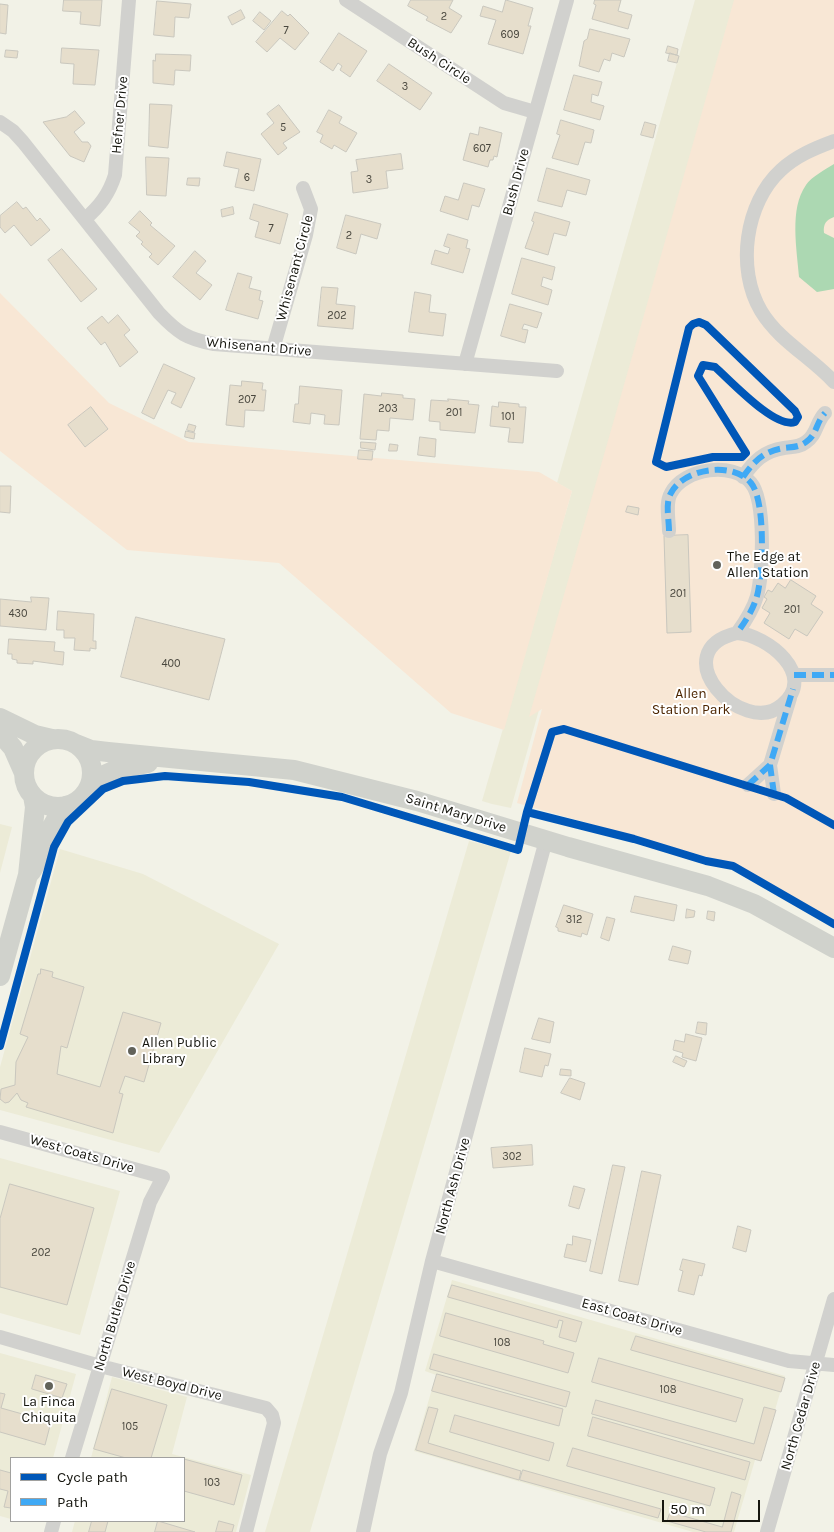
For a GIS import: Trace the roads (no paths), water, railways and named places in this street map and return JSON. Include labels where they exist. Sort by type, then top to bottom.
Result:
[{"type":"street","name":"Hefner Drive","points":[[86,219],[110,191],[115,175],[129,0]]},
{"type":"street","name":"Bush Circle","points":[[346,0],[504,104],[535,112]]},
{"type":"street","name":"Bush Drive","points":[[466,364],[567,0]]},
{"type":"street","name":"Whisenant Drive","points":[[0,122],[13,131],[23,142],[159,313],[177,332],[187,337],[214,344],[557,371]]},
{"type":"street","points":[[834,141],[812,149],[793,160],[767,186],[750,226],[747,250],[748,273],[761,310],[779,335],[834,382]]},
{"type":"street","name":"Whisenant Circle","points":[[273,349],[306,235],[311,209],[303,188]]},
{"type":"street","points":[[743,477],[754,461],[762,455],[805,443],[811,438],[817,423],[825,413]]},
{"type":"street","points":[[669,531],[668,499],[675,486],[686,477],[699,472],[729,471],[750,482],[757,493],[760,505],[762,573],[756,599],[737,633]]},
{"type":"street","points":[[774,794],[770,765],[792,690],[794,675],[790,666],[777,652],[758,638],[748,634],[737,633],[718,641],[709,653],[706,668],[713,687],[745,708],[764,713],[774,710],[783,704],[792,690]]},
{"type":"street","points":[[794,675],[834,675]]},
{"type":"street","points":[[0,718],[35,735],[76,744],[90,760],[91,782],[81,798],[64,806],[47,805],[32,796]]},
{"type":"street","points":[[0,733],[13,748],[24,773],[35,807],[28,875],[0,976]]},
{"type":"street","points":[[24,773],[29,755],[43,742],[52,740]]},
{"type":"street","name":"Saint Mary Drive","points":[[76,744],[92,750],[180,760],[254,764],[294,770],[417,801],[708,886],[754,904],[834,948]]},
{"type":"street","name":"Saint Mary Drive","points":[[91,782],[118,769],[180,760]]},
{"type":"street","points":[[748,785],[770,765]]},
{"type":"street","points":[[28,875],[42,852],[57,816],[64,806]]},
{"type":"street","name":"North Ash Drive","points":[[363,1532],[380,1454],[401,1393],[432,1261],[546,840]]},
{"type":"street","name":"West Coats Drive","points":[[0,1132],[164,1177]]},
{"type":"street","name":"North Butler Drive","points":[[72,1457],[150,1202],[164,1177]]},
{"type":"street","name":"East Coats Drive","points":[[432,1261],[789,1361],[834,1365]]},
{"type":"street","name":"North Cedar Drive","points":[[767,1532],[834,1299]]},
{"type":"street","name":"West Boyd Drive","points":[[0,1337],[100,1366],[266,1408],[272,1415],[274,1423],[246,1532]]},
{"type":"place","name":"The Edge at Allen Station","points":[[717,565]]},
{"type":"place","name":"Allen Public Library","points":[[132,1051]]},
{"type":"place","name":"La Finca Chiquita","points":[[49,1386]]},
{"type":"park label","name":"Allen Station Park","points":[[691,702]]}]
